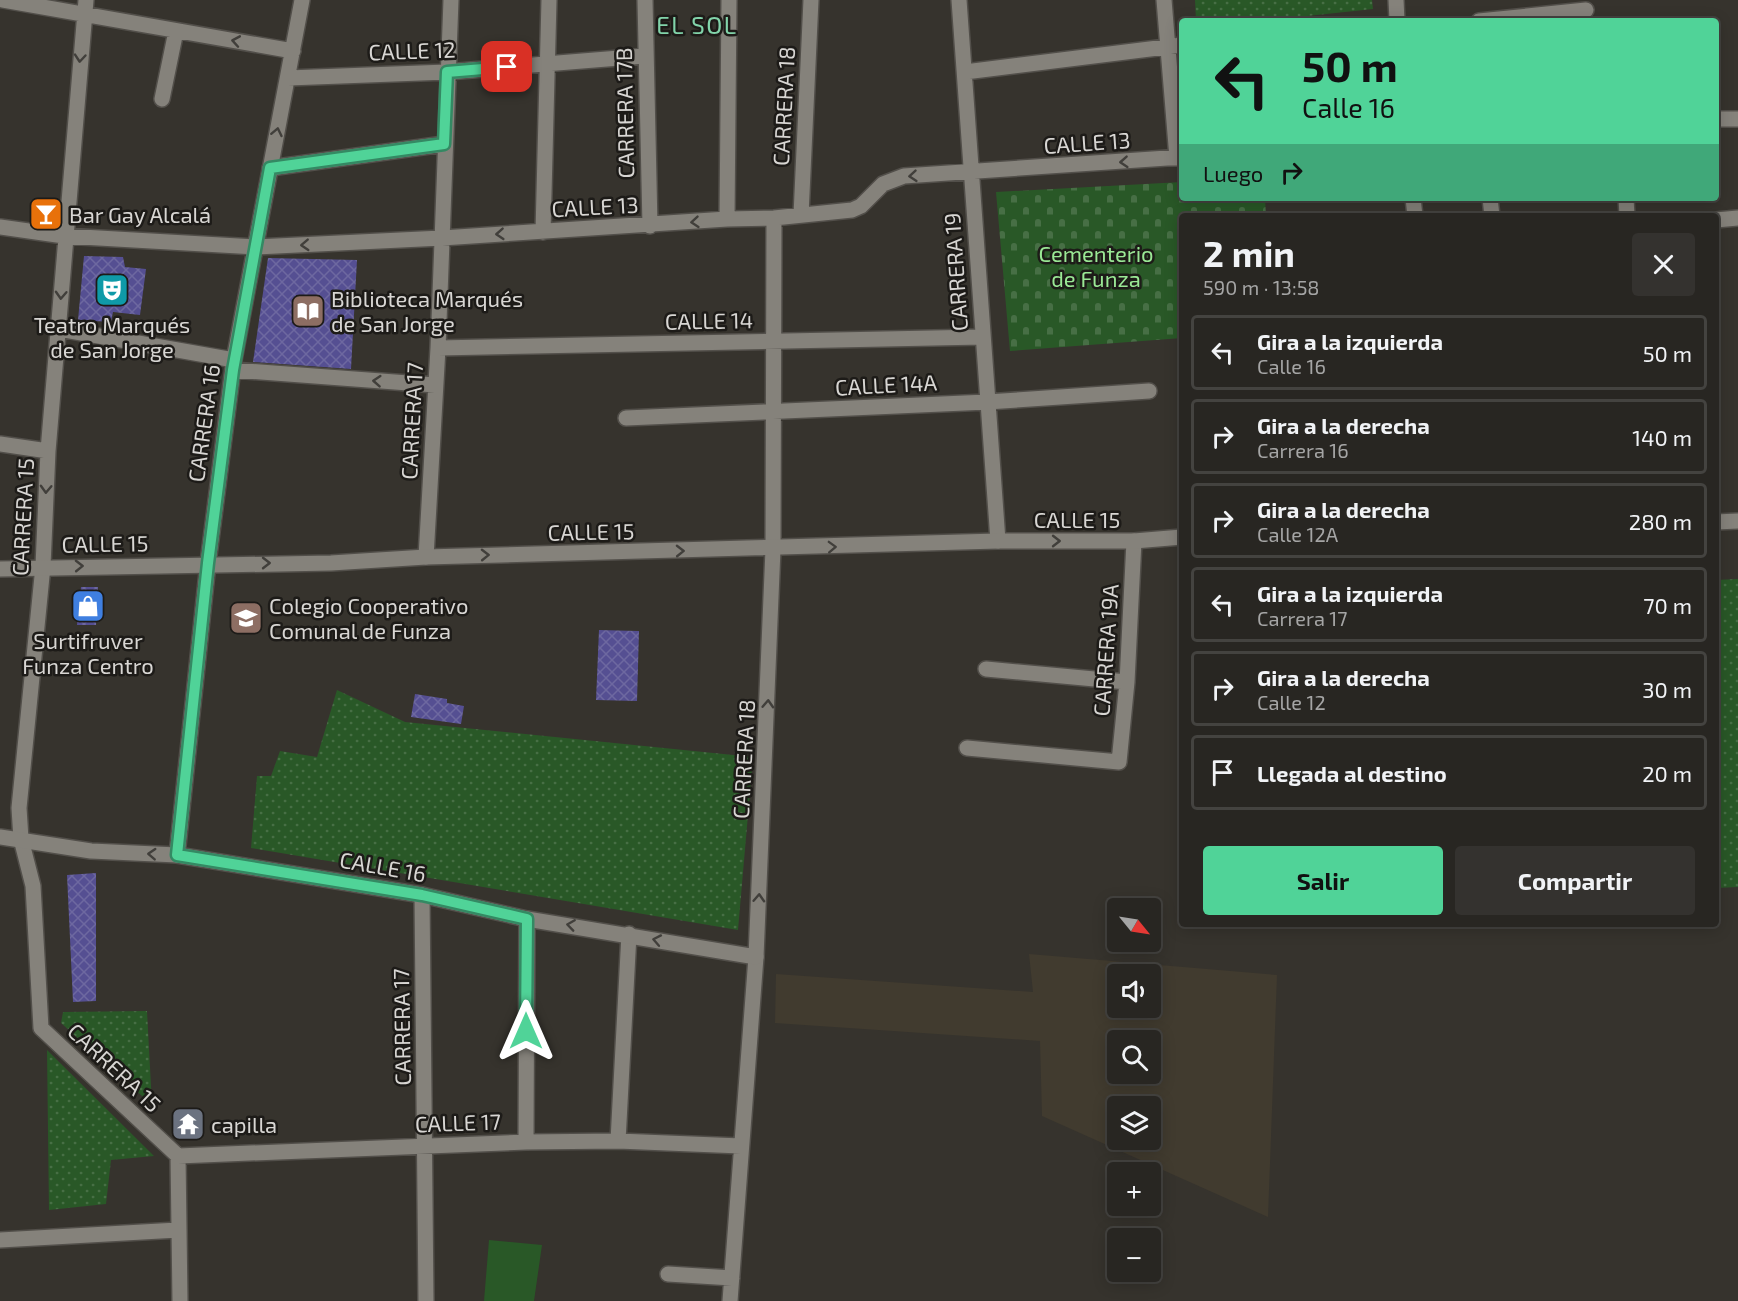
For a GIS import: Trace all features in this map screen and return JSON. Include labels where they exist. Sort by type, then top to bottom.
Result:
[{"type":"street","points":[[3,0],[85,7],[176,31],[293,51]]},
{"type":"street","name":"CARRERA 16","points":[[177,855],[208,563],[233,365],[302,0]]},
{"type":"street","name":"CARRERA 17","points":[[426,557],[438,348],[450,0]]},
{"type":"street","points":[[543,232],[549,0]]},
{"type":"street","name":"CARRERA 17B","points":[[645,0],[644,57],[650,226]]},
{"type":"street","points":[[727,219],[729,0]]},
{"type":"street","name":"CARRERA 18","points":[[801,215],[806,0]]},
{"type":"street","name":"CARRERA 19","points":[[959,0],[998,541]]},
{"type":"street","points":[[1164,0],[1175,46],[1179,135]]},
{"type":"street","points":[[1396,0],[1397,18]]},
{"type":"street","name":"CARRERA 15","points":[[85,7],[64,236],[59,329],[48,451],[43,566],[19,808],[21,839],[33,886],[41,1028],[178,1156]]},
{"type":"street","points":[[1496,18],[1559,7],[1586,10]]},
{"type":"street","points":[[162,99],[176,31]]},
{"type":"street","points":[[965,72],[1175,46]]},
{"type":"street","name":"CALLE 12","points":[[288,78],[447,72],[644,57]]},
{"type":"street","points":[[1719,119],[1738,119]]},
{"type":"street","points":[[270,168],[444,144]]},
{"type":"street","name":"CALLE 13","points":[[0,227],[64,236],[256,247],[650,226],[727,219],[774,219],[852,210],[861,206],[883,184],[904,176],[1179,157]]},
{"type":"street","points":[[1719,220],[1738,218]]},
{"type":"street","name":"CARRERA 18","points":[[730,1301],[756,957],[773,549],[772,413],[776,340],[774,219]]},
{"type":"street","points":[[59,329],[233,365],[435,385]]},
{"type":"street","name":"CALLE 14","points":[[438,348],[982,337]]},
{"type":"street","name":"CALLE 14A","points":[[626,418],[987,402],[1149,391]]},
{"type":"street","points":[[0,444],[48,451]]},
{"type":"street","points":[[1719,522],[1738,521]]},
{"type":"street","name":"CALLE 15","points":[[0,569],[208,563],[331,563],[426,557],[998,541],[1134,542],[1179,537]]},
{"type":"street","name":"CARRERA 19A","points":[[968,748],[1119,762],[1134,542]]},
{"type":"street","points":[[987,669],[1126,682]]},
{"type":"street","name":"CALLE 16","points":[[0,837],[91,851],[177,855],[422,895],[527,919],[629,934],[756,957]]},
{"type":"street","name":"CARRERA 17","points":[[422,895],[426,1301]]},
{"type":"street","points":[[526,1142],[527,919]]},
{"type":"street","points":[[618,1141],[629,934]]},
{"type":"street","name":"CALLE 17","points":[[178,1156],[526,1142],[618,1141],[741,1146]]},
{"type":"street","points":[[178,1156],[180,1301]]},
{"type":"street","points":[[0,1240],[178,1230]]},
{"type":"street","points":[[668,1274],[732,1278]]},
{"type":"shaded area","points":[[1029,954],[1147,964],[1107,964],[1107,1018],[1161,1018],[1161,965],[1277,975],[1268,1217],[1161,1169],[1161,1162],[1145,1162],[1118,1150],[1161,1150],[1161,1096],[1107,1096],[1107,1145],[1042,1116],[1040,1041],[775,1023],[776,974],[1033,992]]},
{"type":"green space","points":[[1195,0],[1372,0],[1373,9],[1288,18],[1196,18]]},
{"type":"green space","name":"Cementerio de Funza","points":[[1179,182],[1179,201],[1265,201],[1266,213],[1179,213],[1179,338],[1010,351],[996,192]]},
{"type":"green space","points":[[1738,579],[1738,887],[1719,888],[1719,580]]},
{"type":"green space","points":[[337,690],[405,722],[753,757],[738,930],[251,848],[257,776],[271,776],[280,751],[317,757]]},
{"type":"green space","points":[[147,1011],[152,1105],[61,1023],[63,1012]]},
{"type":"green space","points":[[47,1050],[154,1156],[111,1160],[106,1204],[49,1210]]},
{"type":"green space","points":[[489,1240],[542,1245],[534,1301],[484,1301]]},
{"type":"building","name":"Teatro Marqués de San Jorge","points":[[84,256],[123,257],[125,267],[146,269],[140,315],[113,312],[111,322],[78,320]]},
{"type":"building","name":"Biblioteca Marqués de San Jorge","points":[[268,258],[357,260],[351,369],[253,362]]},
{"type":"building","name":"Surtifruver Funza Centro","points":[[81,587],[98,587],[96,625],[77,625]]},
{"type":"building","points":[[599,630],[639,631],[637,701],[596,700]]},
{"type":"building","points":[[415,694],[447,699],[447,703],[464,706],[461,724],[411,717]]},
{"type":"building","points":[[96,873],[96,1001],[73,1002],[67,875]]},
{"type":"place","name":"Bar Gay Alcalá","points":[[46,214]]},
{"type":"place","name":"Teatro Marqués de San Jorge","points":[[112,290]]},
{"type":"place","name":"Biblioteca Marqués de San Jorge","points":[[308,311]]},
{"type":"place","name":"Surtifruver Funza Centro","points":[[88,606]]},
{"type":"place","name":"Colegio Cooperativo Comunal de Funza","points":[[246,618]]},
{"type":"place","name":"capilla","points":[[188,1124]]},
{"type":"district","name":"EL SOL","points":[[697,24]]},
{"type":"route","points":[[507,67],[447,72],[444,144],[270,168],[233,370],[208,563],[177,855],[422,895],[527,919],[526,1031]]}]
